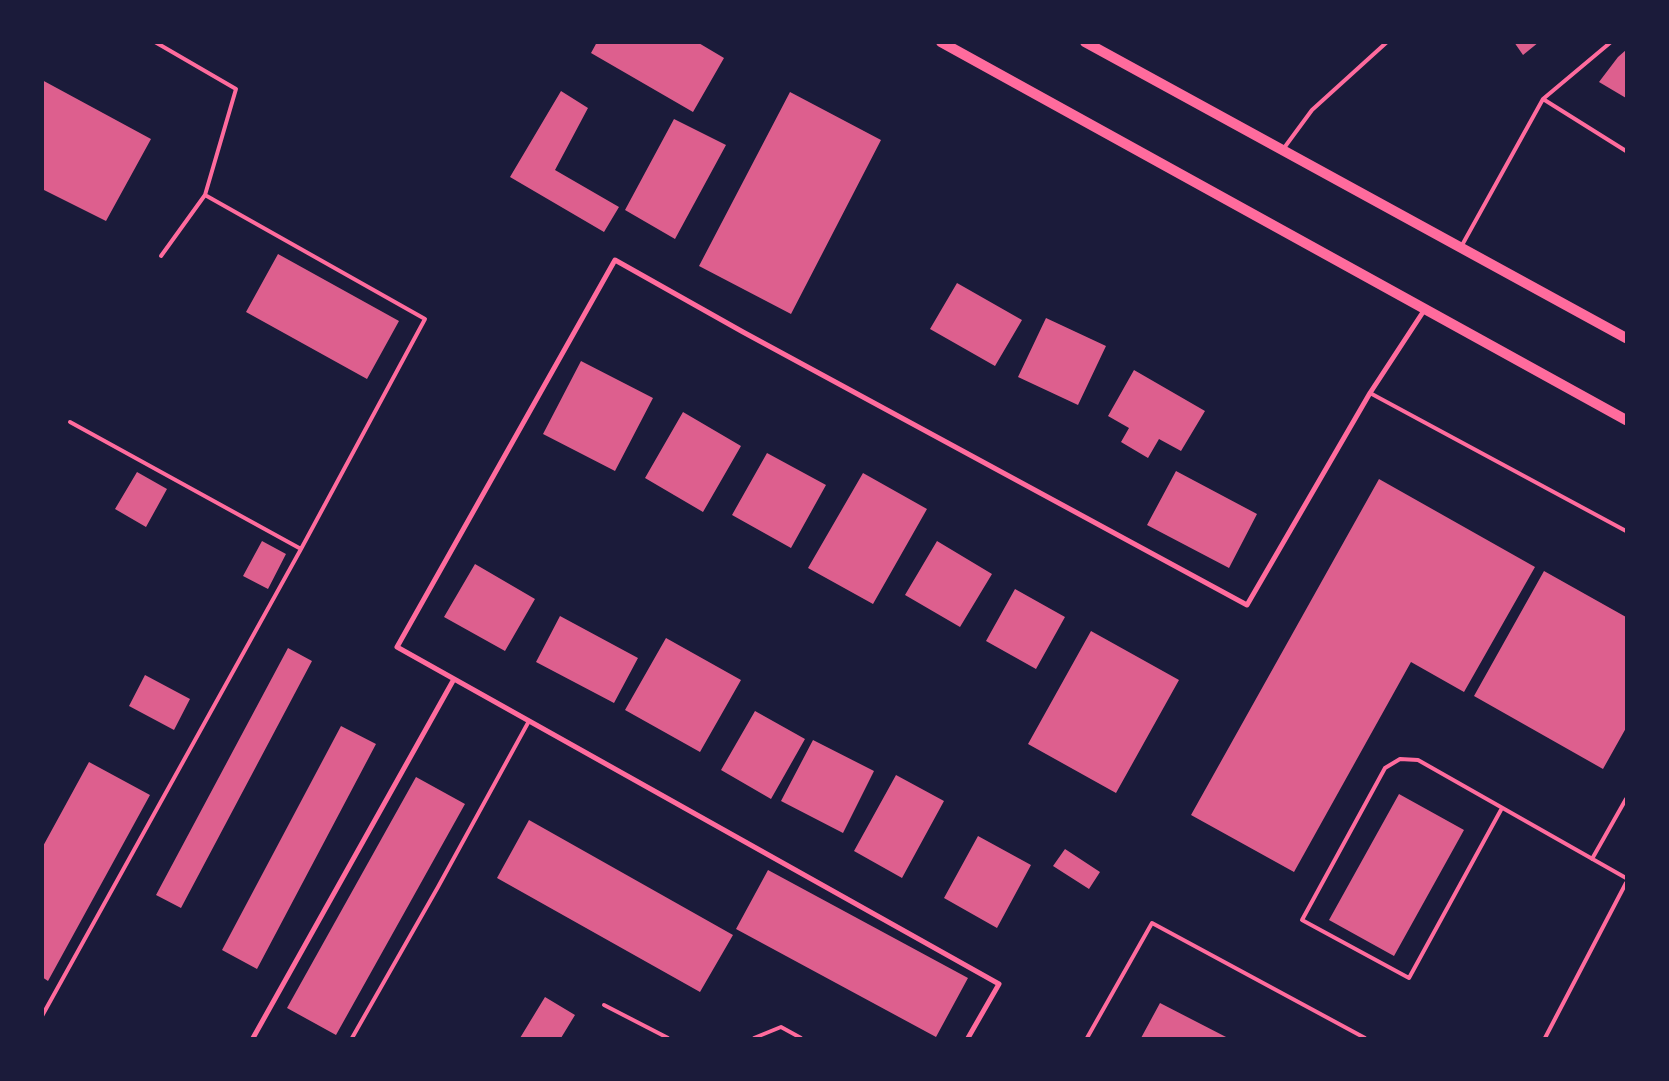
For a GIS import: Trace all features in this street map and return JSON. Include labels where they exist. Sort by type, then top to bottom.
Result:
[{"type":"main road","points":[[941,42],[1626,420]]},
{"type":"main road","points":[[1086,42],[1101,46],[1282,150],[1626,338]]},
{"type":"street","points":[[968,1038],[999,984],[397,647],[615,260],[752,337],[1247,605],[1370,394],[1425,309]]},
{"type":"street","points":[[253,1038],[454,679]]},
{"type":"lane","points":[[154,42],[236,89],[205,195],[160,256]]},
{"type":"lane","points":[[1282,150],[1312,110],[1387,42]]},
{"type":"lane","points":[[1461,248],[1543,99],[1611,42]]},
{"type":"lane","points":[[1543,99],[1626,152]]},
{"type":"lane","points":[[42,1016],[301,549],[426,319],[205,195]]},
{"type":"lane","points":[[1370,394],[1626,531]]},
{"type":"lane","points":[[70,422],[301,549]]},
{"type":"lane","points":[[352,1038],[438,888],[529,721]]},
{"type":"lane","points":[[1502,808],[1409,978],[1302,920],[1385,768],[1400,759],[1418,760],[1626,878]]},
{"type":"lane","points":[[1592,859],[1626,799]]},
{"type":"lane","points":[[1545,1038],[1626,883]]},
{"type":"lane","points":[[1087,1038],[1152,923],[1365,1038]]},
{"type":"lane","points":[[604,1005],[668,1038]]},
{"type":"lane","points":[[754,1038],[781,1027],[801,1038]]},
{"type":"building","points":[[597,42],[697,42],[724,58],[693,112],[591,53]]},
{"type":"building","points":[[1514,42],[1539,42],[1523,55]]},
{"type":"building","points":[[1626,50],[1626,98],[1599,82],[1618,57]]},
{"type":"building","points":[[42,80],[151,139],[106,221],[42,189]]},
{"type":"building","points":[[561,91],[588,108],[555,170],[619,207],[604,232],[510,177]]},
{"type":"building","points":[[790,92],[881,140],[791,314],[699,266]]},
{"type":"building","points":[[674,119],[726,145],[675,239],[625,210]]},
{"type":"building","points":[[278,254],[399,321],[367,379],[246,312]]},
{"type":"building","points":[[957,283],[1022,320],[995,366],[930,329]]},
{"type":"building","points":[[1046,318],[1106,346],[1078,405],[1018,377]]},
{"type":"building","points":[[581,361],[653,398],[615,471],[543,434]]},
{"type":"building","points":[[1134,370],[1205,411],[1181,451],[1159,439],[1148,458],[1121,442],[1129,428],[1108,416]]},
{"type":"building","points":[[683,412],[741,446],[703,512],[645,478]]},
{"type":"building","points":[[767,453],[826,485],[791,548],[732,515]]},
{"type":"building","points":[[1176,471],[1257,514],[1229,568],[1147,525]]},
{"type":"building","points":[[137,472],[167,489],[146,527],[115,509]]},
{"type":"building","points":[[863,473],[927,509],[873,604],[808,568]]},
{"type":"building","points":[[1379,479],[1535,567],[1464,692],[1411,662],[1294,872],[1191,815]]},
{"type":"building","points":[[262,541],[286,554],[268,589],[243,576]]},
{"type":"building","points":[[937,541],[992,574],[960,627],[905,595]]},
{"type":"building","points":[[475,564],[535,599],[505,651],[444,617]]},
{"type":"building","points":[[1544,571],[1626,617],[1626,728],[1603,769],[1474,696]]},
{"type":"building","points":[[1015,589],[1065,617],[1036,669],[986,641]]},
{"type":"building","points":[[560,616],[638,658],[614,703],[536,662]]},
{"type":"building","points":[[1091,631],[1179,680],[1116,793],[1028,744]]},
{"type":"building","points":[[666,638],[741,680],[700,752],[625,710]]},
{"type":"building","points":[[288,648],[312,661],[181,908],[156,895]]},
{"type":"building","points":[[145,675],[190,699],[174,730],[129,706]]},
{"type":"building","points":[[755,711],[805,739],[771,799],[721,770]]},
{"type":"building","points":[[341,726],[376,744],[257,969],[222,950]]},
{"type":"building","points":[[813,740],[874,771],[843,833],[781,801]]},
{"type":"building","points":[[89,762],[150,795],[48,981],[42,977],[42,848]]},
{"type":"building","points":[[896,775],[944,801],[902,878],[854,851]]},
{"type":"building","points":[[416,777],[465,804],[336,1035],[287,1008]]},
{"type":"building","points":[[1399,794],[1464,830],[1394,956],[1329,920]]},
{"type":"building","points":[[529,820],[733,935],[700,992],[497,878]]},
{"type":"building","points":[[978,836],[1031,865],[997,928],[944,898]]},
{"type":"building","points":[[1065,849],[1100,872],[1089,889],[1053,866]]},
{"type":"building","points":[[768,870],[968,978],[936,1037],[736,929]]},
{"type":"building","points":[[545,997],[575,1015],[561,1038],[520,1038]]},
{"type":"building","points":[[1160,1003],[1228,1038],[1141,1038]]}]
